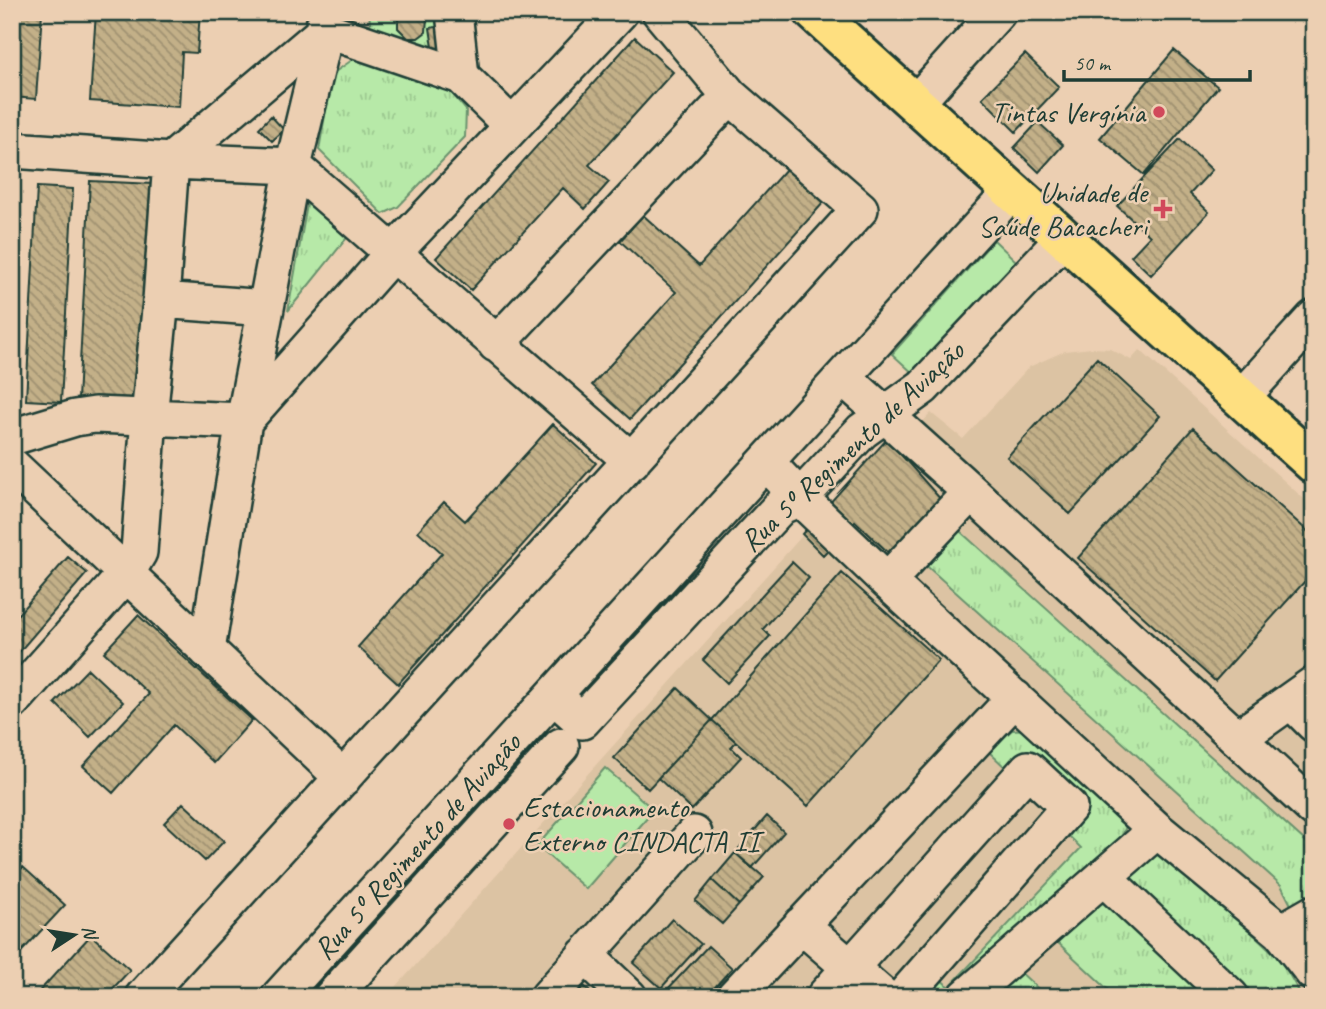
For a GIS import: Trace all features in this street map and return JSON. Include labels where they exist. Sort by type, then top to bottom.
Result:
[{"type":"main road","points":[[814,12],[1314,464]]},
{"type":"street","points":[[454,12],[461,76]]},
{"type":"street","points":[[244,421],[392,254],[620,12]]},
{"type":"street","points":[[143,997],[860,209],[730,96],[660,12]]},
{"type":"street","points":[[915,104],[998,12]]},
{"type":"street","points":[[322,21],[461,76],[512,126]]},
{"type":"street","points":[[12,702],[126,574],[139,552],[171,161],[322,21]]},
{"type":"street","points":[[207,650],[244,421],[322,21]]},
{"type":"street","points":[[496,344],[730,96]]},
{"type":"street","points":[[12,150],[293,166],[632,461]]},
{"type":"street","name":"Rua 5º Regimento de Aviação","points":[[279,997],[1012,191]]},
{"type":"street","name":"Rua 5º Regimento de Aviação","points":[[554,696],[582,720],[781,506],[800,498],[862,431],[923,387],[1064,238]]},
{"type":"street","points":[[161,300],[266,308]]},
{"type":"street","points":[[1241,398],[1314,317]]},
{"type":"street","points":[[843,377],[1314,809]]},
{"type":"street","points":[[12,437],[75,418],[95,415],[244,421]]},
{"type":"street","points":[[766,462],[887,581],[1157,830],[1281,932],[1314,974]]},
{"type":"street","points":[[12,466],[343,778]]},
{"type":"street","points":[[887,581],[971,492]]},
{"type":"street","points":[[628,614],[655,641]]},
{"type":"street","points":[[734,997],[1015,698]]},
{"type":"street","points":[[1238,738],[1306,703]]},
{"type":"street","points":[[332,997],[561,746]]},
{"type":"street","points":[[824,997],[1028,769],[1069,807],[903,997]]},
{"type":"street","points":[[966,997],[1157,830]]},
{"type":"street","points":[[548,997],[694,834]]},
{"type":"street","points":[[1103,877],[1231,997]]},
{"type":"street","points":[[1281,932],[1314,913]]},
{"type":"street","points":[[801,925],[884,997]]},
{"type":"street","points":[[339,931],[369,957]]},
{"type":"street","points":[[585,955],[629,997]]},
{"type":"shaded area","points":[[1110,349],[1131,360],[1140,350],[1314,508],[1314,997],[387,997],[892,436],[902,444],[931,413],[963,439],[1029,367],[1065,351]]},
{"type":"green space","points":[[369,12],[448,12],[456,59],[371,33]]},
{"type":"green space","points":[[365,51],[438,77],[466,110],[465,137],[398,207],[383,214],[319,150],[332,74]]},
{"type":"green space","points":[[308,199],[350,234],[288,311]]},
{"type":"green space","points":[[994,240],[1016,261],[915,375],[892,354]]},
{"type":"green space","points":[[952,524],[1314,849],[1314,896],[1296,907],[1291,905],[1281,885],[920,560]]},
{"type":"green space","points":[[1031,729],[1126,826],[1119,844],[955,997],[933,997],[930,994],[930,982],[938,977],[949,987],[1081,848],[1064,831],[1079,816],[1009,771],[988,751],[1012,730]]},
{"type":"green space","points":[[605,768],[654,810],[586,889],[537,846]]},
{"type":"green space","points":[[1154,841],[1281,960],[1302,997],[1237,997],[1115,883]]},
{"type":"green space","points":[[1103,888],[1218,997],[1116,997],[1055,940]]},
{"type":"green space","points":[[1017,969],[1047,997],[992,997]]},
{"type":"building","points":[[12,12],[42,12],[36,99],[12,97]]},
{"type":"building","points":[[96,12],[200,12],[197,53],[182,52],[179,107],[90,101]]},
{"type":"building","points":[[405,12],[422,12],[427,16],[426,32],[418,38],[408,38],[398,28],[398,18]]},
{"type":"building","points":[[448,25],[452,51],[434,54],[430,28]]},
{"type":"building","points":[[635,37],[673,72],[589,165],[609,182],[585,209],[563,188],[471,290],[436,258]]},
{"type":"building","name":"Tintas Vergínia","points":[[1174,50],[1218,87],[1144,175],[1100,138]]},
{"type":"building","points":[[1025,54],[1059,87],[1016,132],[982,98]]},
{"type":"building","points":[[271,116],[284,130],[272,141],[259,128]]},
{"type":"building","points":[[1038,122],[1063,145],[1039,172],[1014,148]]},
{"type":"building","name":"Unidade de Saúde Bacacheri","points":[[1180,139],[1212,170],[1190,194],[1209,212],[1151,275],[1131,256],[1150,236],[1117,206]]},
{"type":"building","points":[[787,168],[824,202],[630,419],[592,385],[676,292],[620,241],[643,215],[699,266]]},
{"type":"building","points":[[90,181],[153,184],[141,403],[78,399]]},
{"type":"building","points":[[37,187],[73,189],[61,402],[26,400]]},
{"type":"building","points":[[1097,358],[1160,416],[1070,514],[1007,457]]},
{"type":"building","points":[[553,424],[596,463],[398,684],[358,647],[442,553],[418,531],[444,502],[465,521]]},
{"type":"building","points":[[1193,428],[1314,537],[1314,571],[1215,681],[1078,558]]},
{"type":"building","points":[[887,439],[943,502],[892,556],[855,521],[823,555],[802,534]]},
{"type":"building","points":[[68,557],[87,573],[14,658],[12,621]]},
{"type":"building","points":[[792,562],[809,578],[763,629],[770,636],[727,683],[703,660]]},
{"type":"building","points":[[842,573],[939,660],[808,806],[712,720]]},
{"type":"building","points":[[138,615],[252,720],[214,763],[174,725],[113,793],[83,766],[149,694],[104,652]]},
{"type":"building","points":[[88,669],[123,702],[90,737],[55,703]]},
{"type":"building","points":[[678,688],[712,720],[648,789],[614,758]]},
{"type":"building","points":[[712,720],[736,742],[731,747],[741,757],[692,810],[658,778]]},
{"type":"building","points":[[183,803],[224,841],[205,861],[164,823]]},
{"type":"building","points":[[767,816],[784,832],[752,868],[735,853]]},
{"type":"building","points":[[735,853],[764,877],[739,905],[712,880]]},
{"type":"building","points":[[23,867],[65,905],[12,962],[12,879]]},
{"type":"building","points":[[712,880],[739,905],[722,924],[695,901]]},
{"type":"building","points":[[672,919],[701,944],[661,988],[633,963]]},
{"type":"building","points":[[91,935],[130,970],[105,997],[34,997]]},
{"type":"building","points":[[708,946],[732,968],[706,997],[673,997],[666,991]]},
{"type":"building","points":[[584,986],[595,997],[573,997]]},
{"type":"place","name":"Tintas Vergínia","points":[[1159,112]]},
{"type":"place","name":"Unidade de Saúde Bacacheri","points":[[1163,209]]},
{"type":"place","name":"Estacionamento Externo CINDACTA II","points":[[509,824]]}]
